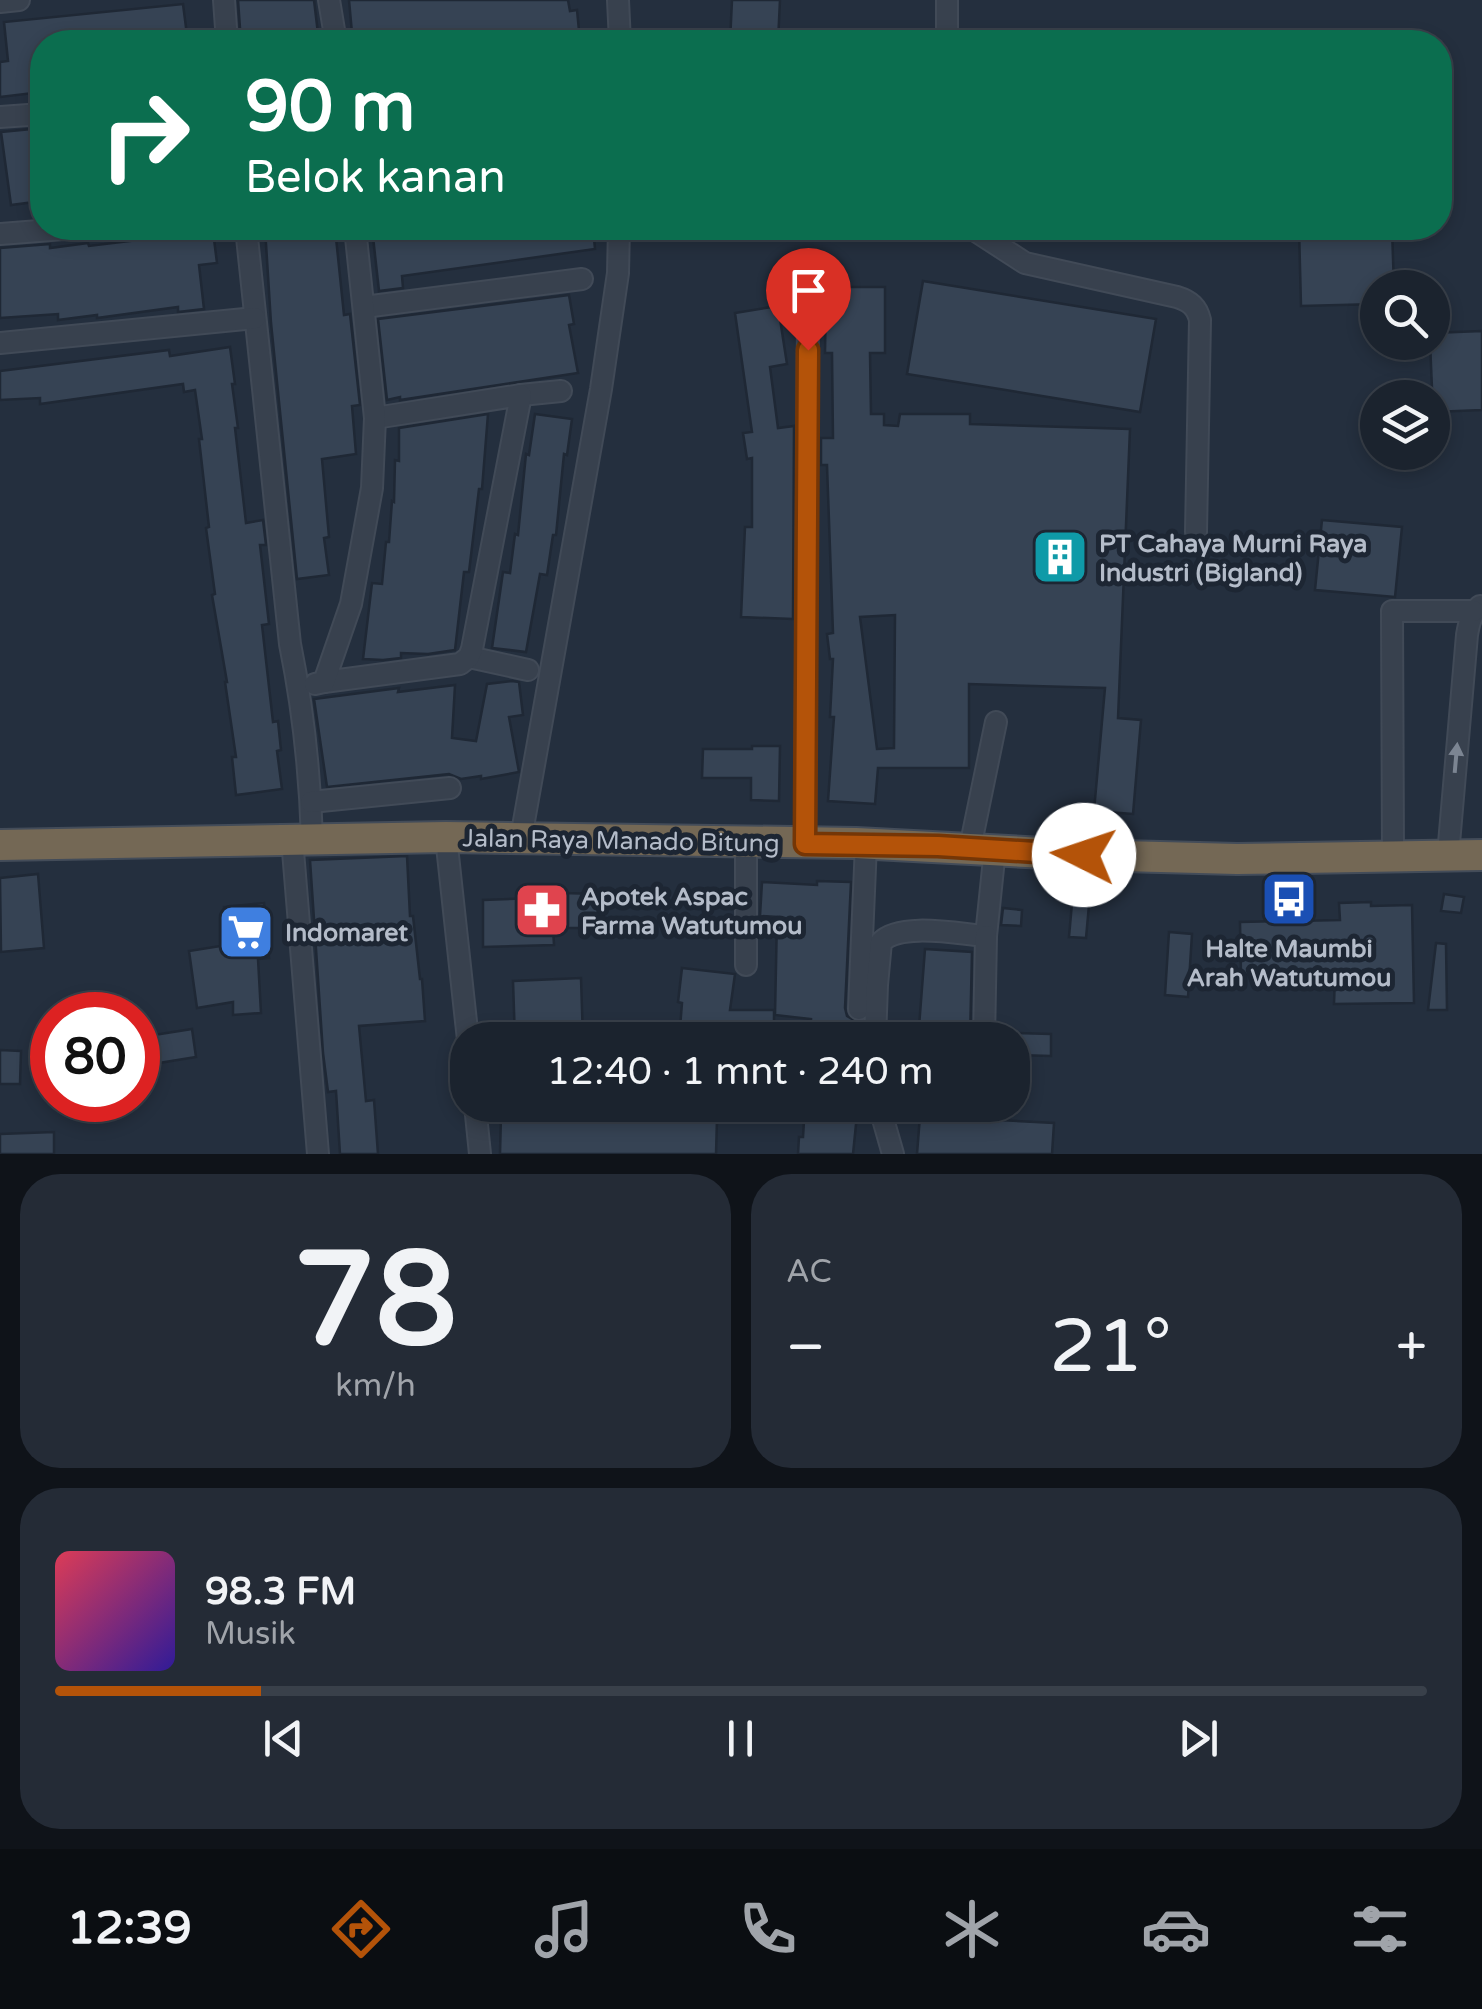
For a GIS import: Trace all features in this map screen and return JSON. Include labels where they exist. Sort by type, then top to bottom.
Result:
[{"type":"highway","name":"Jalan Raya Manado Bitung","points":[[0,844],[446,836],[866,844],[1237,858],[1482,854]]},
{"type":"street","points":[[0,2],[19,0]]},
{"type":"street","points":[[224,0],[226,30]]},
{"type":"street","points":[[329,0],[334,30]]},
{"type":"street","points":[[618,0],[619,30]]},
{"type":"street","points":[[947,0],[947,30]]},
{"type":"street","points":[[0,117],[30,115]]},
{"type":"street","points":[[0,234],[30,232]]},
{"type":"street","points":[[247,240],[290,644],[299,688],[311,802],[302,839],[318,1154]]},
{"type":"street","points":[[324,682],[351,604],[372,488],[376,418],[357,240]]},
{"type":"street","points":[[520,838],[601,389],[618,273],[619,240]]},
{"type":"street","points":[[991,240],[1026,263],[1186,300],[1195,306],[1200,320],[1196,532]]},
{"type":"street","points":[[364,307],[582,279]]},
{"type":"street","points":[[805,844],[808,312]]},
{"type":"street","points":[[0,343],[255,318]]},
{"type":"street","points":[[376,418],[561,391]]},
{"type":"street","points":[[299,688],[460,664],[469,657],[521,395]]},
{"type":"street","points":[[1394,856],[1392,611],[1478,608]]},
{"type":"street","points":[[1448,855],[1465,652],[1469,621],[1478,608]]},
{"type":"street","points":[[469,657],[528,670]]},
{"type":"street","points":[[984,1022],[982,848],[996,722]]},
{"type":"street","points":[[311,802],[450,788]]},
{"type":"street","points":[[446,836],[466,1022]]},
{"type":"street","points":[[746,842],[746,965]]},
{"type":"street","points":[[859,1009],[866,844]]},
{"type":"street","points":[[876,1022],[880,948],[884,938],[904,931],[986,936]]},
{"type":"street","points":[[477,1122],[480,1154]]},
{"type":"street","points":[[884,1122],[892,1154]]},
{"type":"building","points":[[238,0],[314,0],[318,30],[240,30]]},
{"type":"building","points":[[349,0],[568,0],[570,11],[577,10],[579,30],[352,30]]},
{"type":"building","points":[[732,0],[780,0],[779,30],[731,30]]},
{"type":"building","points":[[183,4],[186,30],[30,30],[30,93],[0,97],[0,62],[8,61],[4,22]]},
{"type":"building","points":[[30,129],[30,203],[11,205],[1,132]]},
{"type":"building","points":[[139,240],[214,240],[217,263],[199,265],[204,309],[178,312],[178,307],[58,320],[58,314],[0,318],[0,248],[88,243],[89,246]]},
{"type":"building","points":[[266,240],[336,240],[344,315],[350,314],[360,405],[352,406],[356,454],[322,459],[329,575],[297,579]]},
{"type":"building","points":[[373,240],[594,240],[595,249],[402,276],[403,288],[379,291]]},
{"type":"building","points":[[1299,240],[1392,240],[1393,270],[1360,270],[1360,304],[1301,306]]},
{"type":"building","points":[[923,281],[1156,319],[1140,412],[907,374]]},
{"type":"building","points":[[826,287],[885,287],[885,353],[870,353],[871,414],[884,414],[884,425],[898,426],[900,414],[970,414],[970,424],[1130,429],[1118,718],[1141,720],[1133,814],[1094,811],[1105,688],[969,684],[969,768],[878,768],[875,804],[828,801],[834,717],[830,717],[833,659],[827,634],[833,633],[827,465],[821,465],[821,438],[833,438],[832,353],[825,353]],"holes":[[[895,615],[894,748],[877,749],[860,617]]]},
{"type":"building","points":[[569,295],[574,324],[569,325],[578,373],[387,400],[378,319]]},
{"type":"building","points":[[778,306],[787,364],[770,367],[778,428],[794,426],[793,619],[741,617],[745,527],[752,527],[752,458],[747,459],[743,433],[752,432],[735,313]]},
{"type":"building","points":[[1482,331],[1482,410],[1450,411],[1450,380],[1432,380],[1431,360],[1450,360],[1450,332]]},
{"type":"building","points":[[230,347],[246,523],[263,520],[266,545],[260,545],[269,624],[262,625],[273,722],[278,721],[282,789],[236,795],[232,757],[236,757],[212,595],[215,594],[195,390],[184,392],[183,384],[40,404],[40,398],[0,400],[0,371],[169,350],[170,356]]},
{"type":"building","points":[[488,414],[482,489],[469,572],[464,572],[455,650],[363,659],[372,583],[382,584],[389,542],[399,428]]},
{"type":"building","points":[[535,414],[572,419],[567,455],[564,454],[556,535],[547,575],[540,574],[526,652],[492,648],[503,572],[510,573],[515,534],[518,535],[526,454],[529,455]]},
{"type":"building","points":[[1322,520],[1402,527],[1395,597],[1315,590]]},
{"type":"building","points":[[519,682],[523,715],[509,717],[519,772],[481,779],[461,779],[449,774],[327,787],[314,699],[455,685],[452,738],[476,741],[487,684]]},
{"type":"building","points":[[780,746],[779,801],[751,800],[751,778],[702,778],[703,749]]},
{"type":"building","points":[[407,856],[410,916],[425,1021],[359,1026],[366,1101],[374,1100],[378,1154],[340,1154],[336,1091],[328,1092],[323,1053],[310,860]]},
{"type":"building","points":[[38,874],[44,948],[1,952],[0,878]]},
{"type":"building","points":[[817,881],[851,882],[845,1008],[847,1016],[857,1022],[811,1022],[775,1015],[777,917],[760,916],[762,882],[817,885]]},
{"type":"building","points":[[562,893],[599,894],[599,928],[553,928],[554,945],[483,947],[483,900],[562,897]]},
{"type":"building","points":[[1444,894],[1464,897],[1461,913],[1441,911]]},
{"type":"building","points":[[1371,902],[1371,906],[1412,905],[1414,1003],[1334,1004],[1335,975],[1241,975],[1240,922],[1340,920],[1339,903]]},
{"type":"building","points":[[264,903],[269,958],[258,959],[261,1013],[233,1015],[233,1002],[197,1008],[189,951],[227,945],[224,907]]},
{"type":"building","points":[[1072,903],[1089,905],[1086,938],[1069,937]]},
{"type":"building","points":[[1003,908],[1022,910],[1021,926],[1001,925]]},
{"type":"building","points":[[1169,932],[1192,934],[1188,997],[1165,995]]},
{"type":"building","points":[[1436,943],[1446,944],[1447,1010],[1428,1010]]},
{"type":"building","points":[[925,949],[972,952],[970,1022],[919,1022]]},
{"type":"building","points":[[682,968],[735,974],[730,1010],[774,1010],[774,1022],[680,1022],[682,1003],[678,1002]]},
{"type":"building","points":[[581,978],[582,1022],[514,1022],[513,981]]},
{"type":"building","points":[[192,1029],[196,1057],[160,1063],[160,1034]]},
{"type":"building","points":[[1030,1033],[1051,1034],[1051,1056],[1030,1055]]},
{"type":"building","points":[[0,1050],[21,1051],[20,1084],[0,1084]]},
{"type":"building","points":[[501,1122],[717,1122],[716,1154],[500,1154]]},
{"type":"building","points":[[804,1122],[856,1122],[853,1154],[798,1154],[799,1137],[803,1137]]},
{"type":"building","points":[[920,1122],[1054,1123],[1052,1154],[917,1154]]},
{"type":"building","points":[[54,1132],[54,1154],[0,1154],[0,1134]]},
{"type":"place","name":"PT Cahaya Murni Raya Industri (Bigland)","points":[[1060,557]]},
{"type":"place","name":"Halte Maumbi Arah Watutumou","points":[[1289,899]]},
{"type":"place","name":"Apotek Aspac Farma Watutumou","points":[[542,910]]},
{"type":"place","name":"Indomaret","points":[[246,932]]},
{"type":"route","points":[[808,350],[805,844],[938,846],[1084,855]]}]
